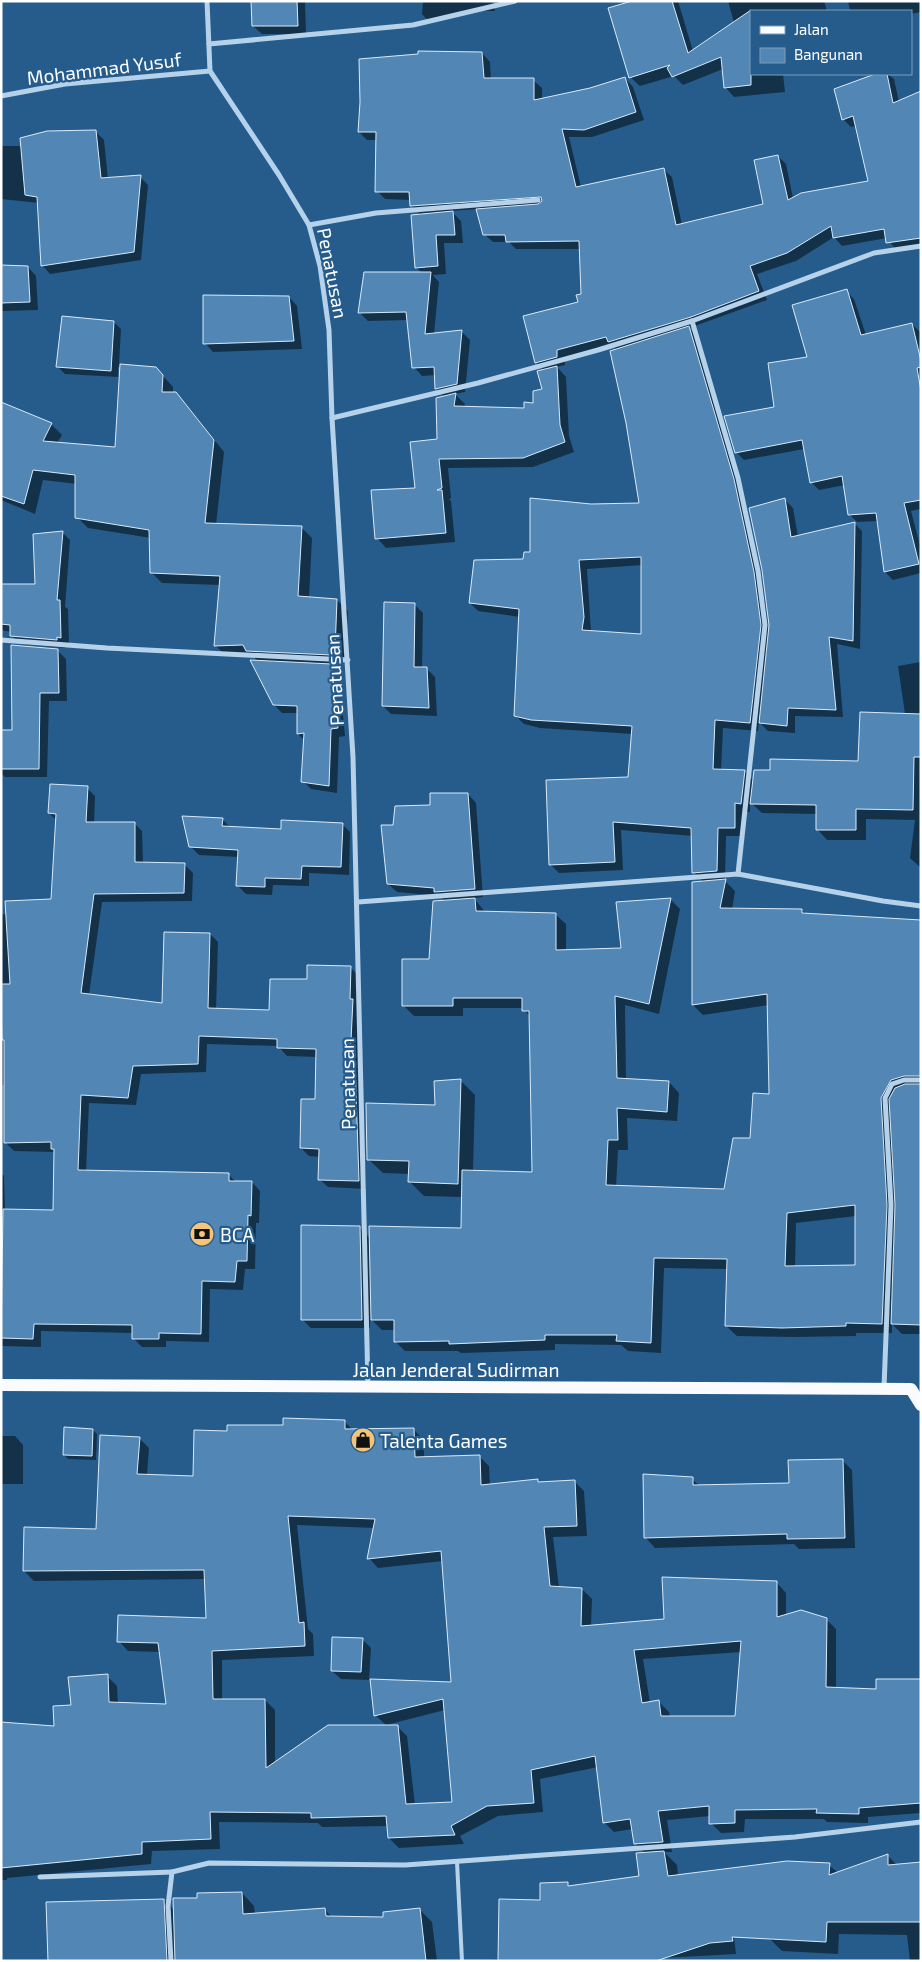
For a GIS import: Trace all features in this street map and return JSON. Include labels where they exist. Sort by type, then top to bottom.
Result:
[{"type":"main road","name":"Jalan Jenderal Sudirman","points":[[1,1385],[911,1389],[921,1405]]},
{"type":"street","name":"Penatusan","points":[[207,1],[210,71],[279,175],[309,225],[320,266],[329,330],[332,418],[348,660],[358,902],[368,1388]]},
{"type":"street","points":[[208,44],[413,25],[515,1]]},
{"type":"street","name":"Mohammad Yusuf","points":[[1,96],[65,84],[210,71]]},
{"type":"street","points":[[309,225],[376,213],[538,200]]},
{"type":"street","points":[[332,418],[478,383],[598,350],[692,321],[874,252],[921,246]]},
{"type":"street","points":[[692,321],[738,478],[758,571],[765,625],[738,874]]},
{"type":"street","points":[[1,640],[107,648],[348,660]]},
{"type":"street","points":[[358,902],[738,874],[883,902],[921,906]]},
{"type":"street","points":[[884,1389],[891,1206],[885,1098],[892,1084],[904,1080],[921,1080]]},
{"type":"street","points":[[40,1877],[172,1872],[209,1863],[405,1865],[457,1862],[795,1837],[921,1822]]},
{"type":"street","points":[[171,1961],[168,1906],[172,1872]]},
{"type":"lane","points":[[457,1862],[462,1961]]},
{"type":"building","points":[[251,1],[297,1],[298,26],[252,26]]},
{"type":"building","points":[[632,1],[672,1],[688,53],[750,11],[751,85],[724,88],[721,57],[672,77],[667,68],[670,65],[629,78],[608,8]]},
{"type":"building","points":[[418,51],[482,52],[484,78],[534,78],[534,100],[590,88],[625,77],[636,112],[584,130],[562,129],[576,187],[664,168],[676,225],[763,204],[754,160],[778,155],[788,200],[801,193],[868,181],[853,116],[842,120],[834,89],[872,75],[887,75],[893,103],[921,91],[921,238],[886,243],[884,229],[833,238],[831,226],[787,253],[750,266],[759,291],[691,317],[608,342],[606,337],[557,350],[557,357],[535,363],[523,316],[578,302],[576,295],[581,294],[579,241],[506,242],[505,235],[483,235],[476,209],[538,204],[542,201],[541,197],[410,206],[409,192],[375,192],[376,132],[358,132],[360,102],[359,59],[418,54]]},
{"type":"building","points":[[96,130],[101,178],[141,175],[134,252],[41,266],[37,197],[25,195],[20,138],[47,131]]},
{"type":"building","points":[[453,211],[455,235],[436,235],[438,266],[415,268],[411,215]]},
{"type":"building","points":[[1,265],[28,266],[30,302],[1,303]]},
{"type":"building","points":[[364,272],[431,272],[425,334],[462,330],[457,384],[435,389],[434,367],[412,368],[406,312],[358,313]]},
{"type":"building","points":[[847,289],[861,335],[912,323],[921,361],[921,367],[917,368],[921,391],[921,500],[904,503],[919,564],[884,572],[876,513],[848,515],[842,476],[810,483],[802,440],[735,453],[724,416],[774,407],[768,363],[807,357],[792,305]]},
{"type":"building","points":[[203,295],[289,296],[294,341],[203,344]]},
{"type":"building","points":[[62,316],[114,321],[111,371],[56,367]]},
{"type":"building","points":[[689,326],[734,479],[754,572],[761,625],[750,723],[715,720],[713,769],[745,770],[741,804],[735,803],[735,828],[718,828],[717,871],[692,873],[691,828],[613,822],[615,862],[549,865],[546,780],[628,777],[632,726],[531,720],[514,716],[519,609],[469,603],[474,560],[523,559],[524,552],[530,552],[530,498],[591,504],[639,503],[626,423],[610,351]],"holes":[[[641,557],[641,634],[582,630],[584,617],[579,560]]]},
{"type":"building","points":[[120,364],[156,367],[163,375],[162,392],[176,392],[214,440],[205,523],[302,526],[298,596],[337,599],[335,651],[331,651],[331,655],[246,651],[243,645],[214,646],[220,576],[150,573],[149,530],[75,518],[75,475],[33,470],[24,504],[1,496],[1,402],[52,423],[43,441],[115,447]]},
{"type":"building","points":[[557,366],[560,425],[565,442],[523,458],[439,459],[442,488],[437,490],[442,490],[446,533],[375,539],[371,490],[415,488],[410,442],[437,439],[436,398],[456,393],[454,406],[524,408],[524,402],[533,403],[533,391],[542,389],[537,371]]},
{"type":"building","points":[[785,498],[791,537],[855,522],[853,641],[829,637],[836,710],[788,708],[787,726],[759,723],[769,625],[762,570],[749,508]]},
{"type":"building","points":[[63,531],[57,600],[60,600],[61,638],[57,637],[57,640],[10,636],[10,625],[1,624],[1,584],[35,584],[33,534]]},
{"type":"building","points":[[384,602],[415,603],[414,667],[427,667],[429,708],[382,706]]},
{"type":"building","points":[[11,645],[58,649],[59,693],[40,693],[39,769],[1,769],[1,730],[12,730]]},
{"type":"building","points":[[250,660],[332,664],[338,728],[331,729],[329,786],[301,782],[304,733],[297,734],[297,706],[273,705]]},
{"type":"building","points":[[860,712],[921,714],[921,757],[914,757],[913,810],[856,809],[856,830],[816,830],[816,805],[750,804],[754,770],[770,770],[770,759],[858,761]]},
{"type":"building","points":[[50,784],[88,786],[86,822],[135,822],[135,862],[185,863],[184,893],[94,894],[81,993],[162,1003],[164,932],[210,933],[208,1008],[269,1010],[270,979],[307,979],[307,965],[351,966],[350,999],[353,999],[350,1061],[355,1061],[359,1181],[318,1180],[319,1149],[300,1148],[301,1099],[315,1099],[316,1049],[277,1048],[277,1039],[199,1036],[198,1064],[133,1066],[128,1098],[81,1095],[78,1170],[229,1173],[229,1181],[252,1181],[251,1216],[248,1215],[247,1261],[237,1261],[235,1282],[202,1281],[201,1334],[159,1333],[159,1339],[132,1339],[132,1325],[34,1324],[33,1339],[1,1338],[3,1209],[53,1210],[54,1149],[51,1149],[51,1142],[4,1143],[4,1040],[2,1040],[1,1011],[1,984],[10,984],[5,901],[51,899],[56,814],[48,813]]},
{"type":"building","points":[[430,793],[468,793],[475,889],[434,892],[434,888],[387,884],[381,825],[393,825],[395,806],[430,805]]},
{"type":"building","points":[[182,816],[223,818],[222,826],[281,829],[281,820],[343,823],[341,867],[302,866],[301,879],[265,878],[265,887],[236,886],[238,850],[189,847]]},
{"type":"building","points":[[726,879],[720,908],[802,909],[802,913],[921,920],[921,1076],[904,1076],[891,1080],[881,1098],[887,1205],[882,1324],[846,1323],[846,1326],[782,1328],[725,1326],[727,1259],[654,1258],[651,1343],[616,1341],[617,1335],[545,1335],[545,1340],[449,1344],[449,1341],[394,1342],[394,1320],[371,1320],[369,1226],[461,1228],[462,1170],[532,1172],[529,1011],[522,1011],[522,998],[453,998],[453,1006],[402,1006],[402,959],[429,959],[433,901],[475,898],[476,911],[556,913],[556,950],[621,948],[616,902],[671,898],[649,1004],[615,996],[617,1078],[669,1081],[667,1112],[617,1108],[618,1140],[608,1140],[606,1185],[724,1189],[733,1138],[750,1138],[753,1093],[769,1094],[767,994],[692,1005],[692,882]],"holes":[[[855,1205],[855,1265],[785,1266],[787,1213]]]},
{"type":"building","points":[[461,1079],[458,1184],[408,1182],[409,1161],[367,1160],[366,1103],[435,1105],[434,1081]]},
{"type":"building","points":[[905,1084],[921,1084],[921,1325],[891,1324],[895,1205],[889,1099],[895,1088]]},
{"type":"building","points":[[301,1225],[360,1226],[362,1320],[301,1320]]},
{"type":"building","points":[[283,1418],[345,1420],[345,1429],[414,1428],[415,1457],[480,1455],[481,1485],[538,1479],[538,1482],[575,1480],[577,1526],[544,1527],[550,1586],[582,1588],[581,1626],[664,1619],[662,1577],[777,1581],[777,1617],[801,1610],[827,1618],[826,1687],[876,1689],[876,1679],[921,1679],[921,1803],[859,1808],[859,1814],[816,1813],[817,1809],[735,1810],[735,1823],[709,1824],[709,1806],[658,1811],[663,1842],[634,1844],[630,1819],[603,1823],[595,1756],[531,1770],[534,1803],[487,1806],[451,1826],[455,1835],[388,1838],[386,1816],[311,1818],[311,1813],[210,1812],[211,1839],[142,1842],[142,1854],[1,1868],[1,1722],[54,1726],[53,1706],[71,1705],[68,1677],[108,1674],[109,1702],[166,1704],[158,1643],[117,1642],[118,1615],[206,1618],[204,1570],[23,1571],[24,1527],[96,1529],[100,1435],[140,1437],[137,1474],[193,1476],[194,1430],[227,1431],[227,1425],[283,1425]],"holes":[[[288,1516],[375,1519],[367,1559],[441,1551],[451,1682],[370,1679],[374,1716],[443,1699],[452,1802],[406,1804],[398,1725],[328,1725],[266,1768],[265,1699],[213,1699],[212,1651],[305,1646],[304,1622],[299,1623]],[[741,1641],[735,1716],[661,1716],[659,1700],[642,1703],[634,1650]]]},
{"type":"building","points":[[64,1427],[93,1429],[92,1456],[63,1455]]},
{"type":"building","points":[[843,1459],[845,1538],[787,1539],[787,1534],[644,1538],[643,1474],[693,1477],[693,1485],[789,1483],[788,1460]]},
{"type":"building","points":[[332,1637],[363,1638],[361,1672],[331,1671]]},
{"type":"building","points":[[664,1851],[668,1876],[787,1861],[830,1863],[829,1875],[888,1854],[888,1865],[921,1862],[921,1922],[827,1922],[826,1942],[732,1937],[733,1941],[710,1943],[656,1961],[498,1961],[499,1899],[540,1900],[540,1883],[568,1882],[568,1886],[639,1876],[636,1853]]},
{"type":"building","points":[[242,1892],[243,1914],[325,1908],[326,1916],[383,1917],[383,1912],[420,1908],[426,1961],[175,1961],[173,1898],[197,1898],[197,1893]]},
{"type":"building","points":[[164,1899],[167,1961],[48,1961],[46,1902]]},
{"type":"place","name":"BCA","points":[[202,1234]]},
{"type":"place","name":"Talenta Games","points":[[363,1440]]}]
